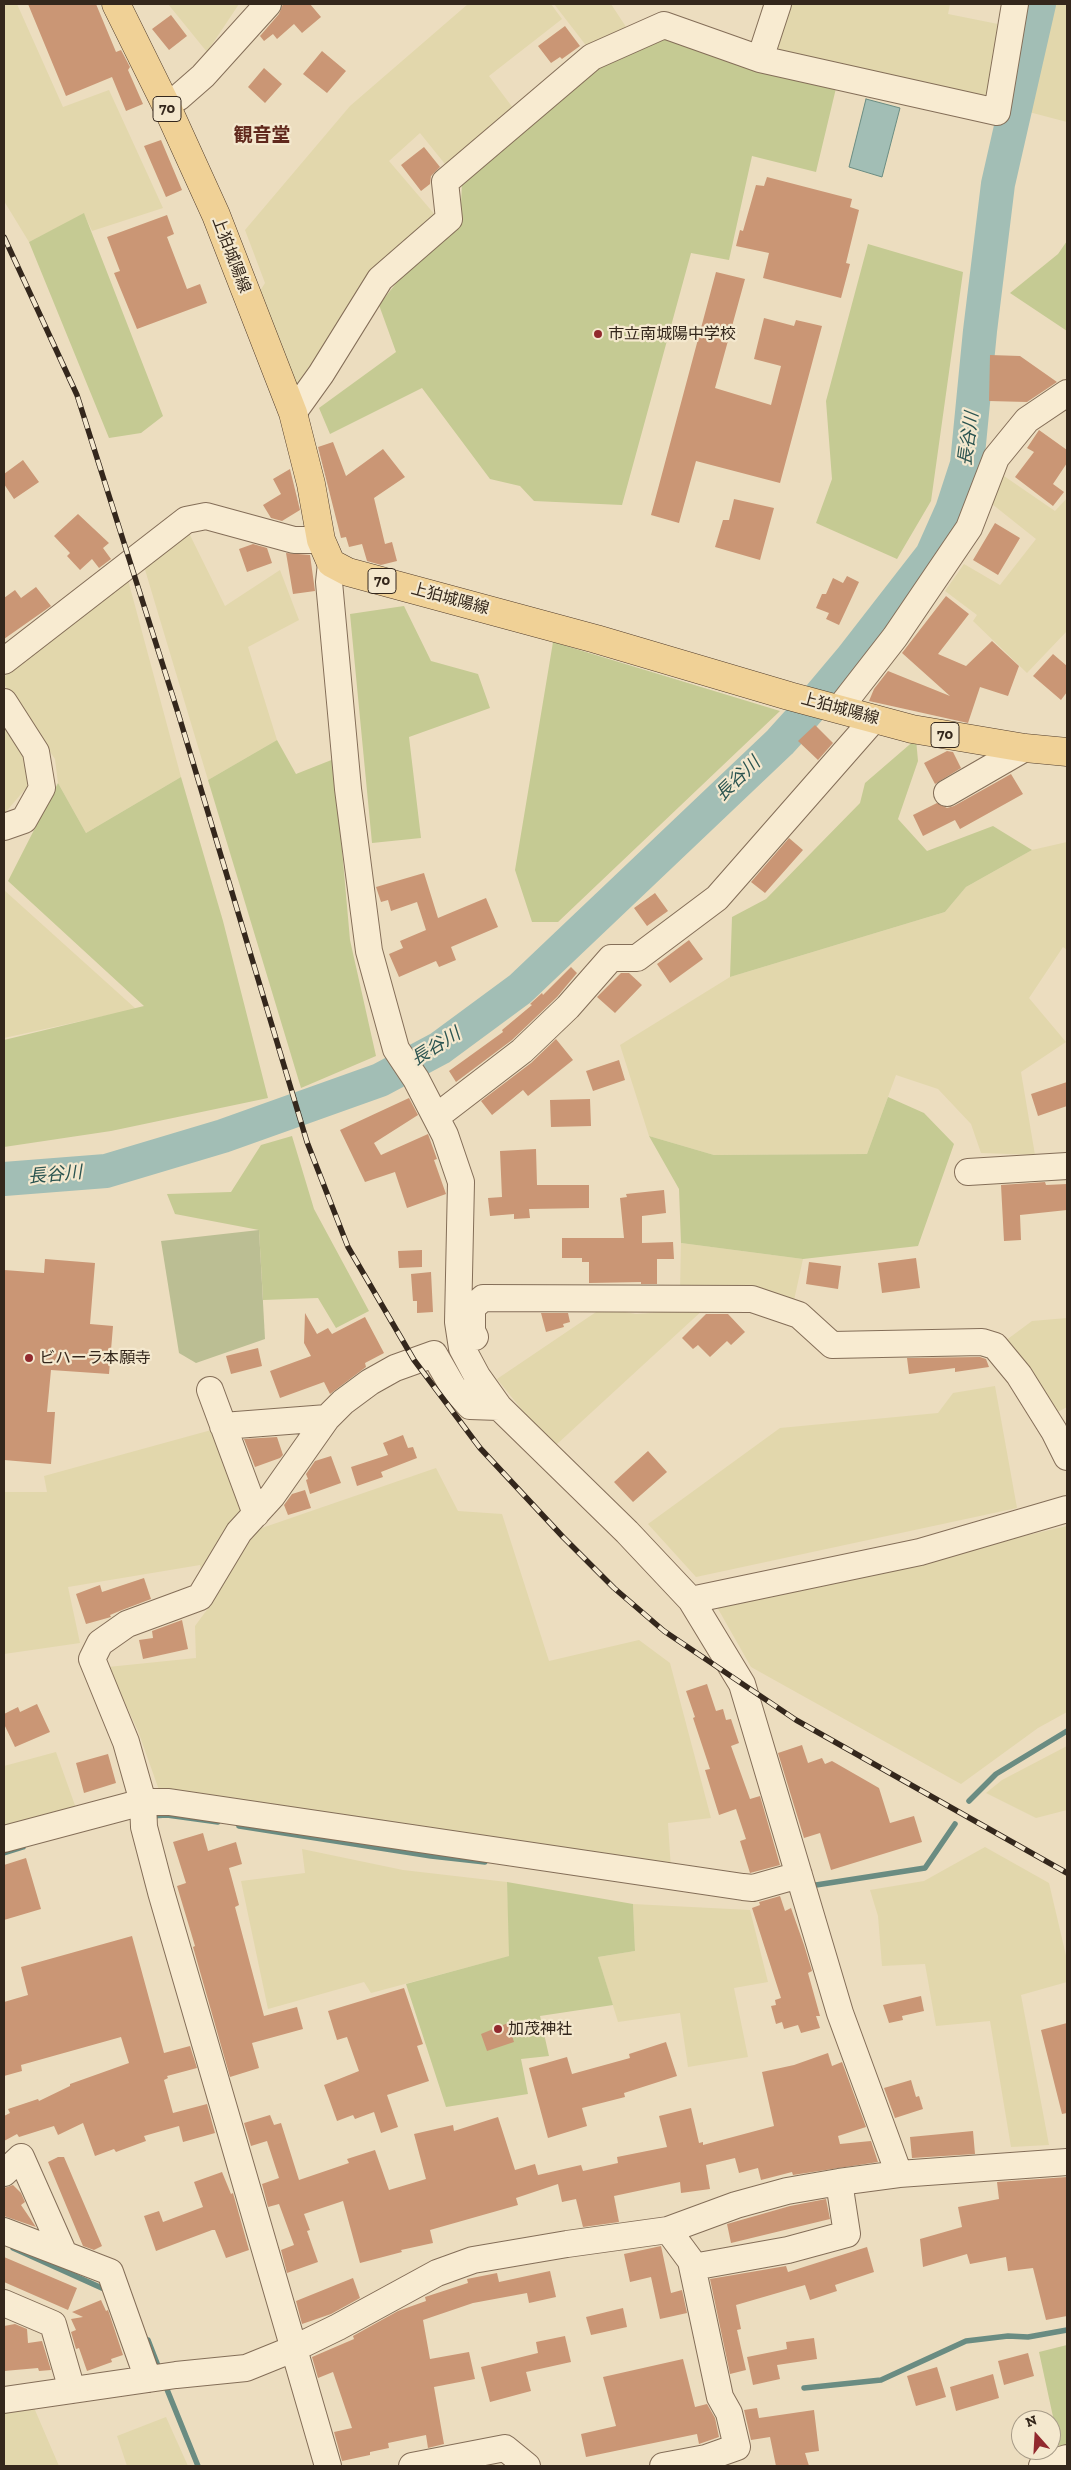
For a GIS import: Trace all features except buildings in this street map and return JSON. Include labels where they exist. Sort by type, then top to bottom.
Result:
[{"type":"main road","name":"上狛城陽線","points":[[116,4],[166,105],[216,215],[292,413],[311,484],[326,552],[348,572],[596,639],[789,696],[912,729],[1025,748],[1067,752]]},
{"type":"street","points":[[166,105],[179,97],[203,76],[268,4]]},
{"type":"street","points":[[760,59],[778,4]]},
{"type":"street","points":[[292,413],[321,374],[380,278],[449,219],[445,182],[592,57],[664,25],[760,59],[997,112],[1016,4]]},
{"type":"street","points":[[832,707],[896,637],[969,528],[996,458],[1027,420],[1067,394]]},
{"type":"street","points":[[4,661],[186,520],[206,516],[294,540],[326,552],[348,789],[369,951],[396,1049],[416,1079],[446,1135],[461,1182],[458,1322],[462,1348],[477,1376],[499,1407],[627,1532],[691,1600],[742,1684],[840,2013],[899,2174]]},
{"type":"street","points":[[4,702],[36,752],[42,788],[24,820],[4,827]]},
{"type":"street","points":[[436,1117],[522,1051],[568,1007],[611,958],[637,958],[717,898],[874,719]]},
{"type":"street","points":[[947,793],[1025,748]]},
{"type":"street","points":[[968,1172],[1067,1166]]},
{"type":"street","points":[[477,1376],[487,1366],[472,1331],[472,1308],[483,1298],[752,1299],[799,1315],[832,1344],[963,1341],[995,1346],[1018,1374],[1054,1431],[1067,1457]]},
{"type":"street","points":[[328,2466],[161,1892],[144,1827],[143,1802],[126,1742],[92,1659],[100,1643],[127,1624],[200,1597],[239,1532],[272,1496],[327,1418],[343,1402],[370,1382],[395,1368],[434,1354],[453,1387],[470,1406],[499,1407]]},
{"type":"street","points":[[210,1390],[256,1514]]},
{"type":"street","points":[[223,1426],[327,1418]]},
{"type":"street","points":[[691,1600],[920,1552],[1067,1509]]},
{"type":"street","points":[[4,1839],[143,1802],[169,1802],[743,1887],[753,1888],[799,1876]]},
{"type":"street","points":[[4,2173],[21,2157],[64,2254]]},
{"type":"street","points":[[4,2400],[160,2377],[246,2368],[293,2349],[338,2327],[437,2273],[473,2260],[567,2244],[668,2230],[736,2205],[787,2191],[840,2182],[899,2174],[1067,2162]]},
{"type":"street","points":[[692,2267],[788,2250],[847,2234],[840,2182]]},
{"type":"street","points":[[663,2466],[706,2458],[737,2447],[729,2413],[720,2397],[691,2261],[668,2230]]},
{"type":"street","points":[[4,2231],[110,2272],[125,2312],[160,2377]]},
{"type":"street","points":[[4,2303],[53,2324],[72,2390]]},
{"type":"street","points":[[412,2466],[505,2448],[527,2466]]},
{"type":"street","points":[[1042,2466],[1067,2458]]},
{"type":"shaded area","points":[[4,4],[17,4],[63,107],[109,90],[163,208],[92,231],[84,214],[29,242],[4,201]]},
{"type":"shaded area","points":[[168,4],[239,4],[207,52]]},
{"type":"shaded area","points":[[468,4],[551,4],[562,19],[489,76],[516,112],[449,169],[420,133],[389,161],[436,216],[296,391],[260,291],[265,283],[245,230],[350,106]]},
{"type":"shaded area","points":[[554,4],[611,4],[630,33],[588,48]]},
{"type":"shaded area","points":[[786,4],[950,4],[948,14],[1003,25],[990,101],[772,51]]},
{"type":"shaded area","points":[[1049,4],[1067,4],[1067,122],[1029,112]]},
{"type":"shaded area","points":[[1001,474],[1055,511],[1067,498],[1067,631],[1027,673],[973,621],[977,615],[945,591],[964,564],[1000,585],[1036,539],[992,504]]},
{"type":"shaded area","points":[[189,533],[225,606],[280,570],[299,620],[248,647],[277,740],[208,780],[143,563]]},
{"type":"shaded area","points":[[127,576],[181,777],[86,833],[58,783],[55,759],[4,684],[4,677]]},
{"type":"shaded area","points":[[4,723],[24,757],[28,786],[4,814]]},
{"type":"shaded area","points":[[1067,842],[1067,950],[1063,947],[1029,998],[1066,1042],[1021,1072],[1035,1155],[981,1153],[971,1124],[938,1089],[896,1075],[867,1154],[714,1155],[649,1136],[620,1045],[730,977],[945,912],[966,887],[1032,850]]},
{"type":"shaded area","points":[[4,890],[136,1009],[4,1038]]},
{"type":"shaded area","points":[[681,1243],[803,1259],[793,1305],[680,1291]]},
{"type":"shaded area","points":[[602,1308],[636,1314],[704,1309],[556,1445],[531,1421],[497,1379]]},
{"type":"shaded area","points":[[1067,1318],[1067,1407],[1056,1413],[1005,1341],[1032,1321]]},
{"type":"shaded area","points":[[995,1386],[1017,1508],[696,1577],[648,1524],[780,1428],[938,1413],[953,1393]]},
{"type":"shaded area","points":[[215,1429],[259,1529],[436,1468],[458,1511],[502,1514],[549,1661],[639,1640],[670,1663],[711,1818],[668,1823],[671,1869],[159,1790],[138,1731],[108,1667],[196,1658],[195,1626],[209,1607],[200,1565],[68,1587],[80,1643],[4,1654],[4,1492],[47,1492],[44,1476]]},
{"type":"shaded area","points":[[1067,1526],[1067,1712],[1038,1728],[961,1784],[751,1667],[717,1607]]},
{"type":"shaded area","points":[[1067,1746],[1067,1810],[1036,1818],[986,1793],[1002,1780]]},
{"type":"shaded area","points":[[56,1752],[77,1811],[4,1832],[4,1766]]},
{"type":"shaded area","points":[[985,1847],[1049,1883],[1067,1960],[1067,1982],[1021,1995],[1049,2145],[1011,2147],[990,2021],[936,2026],[925,1964],[882,1966],[878,1916],[870,1890],[924,1881]]},
{"type":"shaded area","points":[[302,1849],[403,1870],[507,1882],[510,1956],[371,1993],[364,1982],[268,2009],[241,1881],[305,1873]]},
{"type":"shaded area","points":[[633,1904],[750,1910],[768,1982],[734,1988],[748,2057],[688,2067],[680,2013],[618,2022],[598,1957],[635,1951]]},
{"type":"shaded area","points":[[32,2403],[59,2466],[4,2466],[4,2407]]},
{"type":"shaded area","points":[[166,2417],[188,2466],[127,2466],[117,2436]]},
{"type":"green space","points":[[666,39],[837,84],[816,172],[752,156],[729,260],[691,253],[622,505],[534,501],[520,486],[490,479],[422,388],[330,434],[319,408],[396,352],[379,305],[397,282],[460,227],[462,182],[599,66]]},
{"type":"green space","points":[[84,213],[163,416],[141,433],[109,438],[29,242]]},
{"type":"green space","points":[[1067,241],[1067,331],[1010,293],[1058,254]]},
{"type":"green space","points":[[868,244],[963,272],[931,501],[897,559],[816,523],[832,479],[826,401]]},
{"type":"green space","points":[[404,606],[431,661],[478,674],[490,708],[409,737],[421,838],[372,843],[350,614]]},
{"type":"green space","points":[[553,642],[780,711],[558,922],[532,922],[515,870]]},
{"type":"green space","points":[[916,739],[918,761],[898,819],[927,851],[993,826],[1032,850],[966,887],[945,912],[730,977],[732,917],[766,899],[860,803],[865,783]]},
{"type":"green space","points":[[277,740],[296,774],[334,759],[350,940],[376,1056],[301,1088],[208,780]]},
{"type":"green space","points":[[181,777],[223,921],[268,1098],[111,1131],[4,1147],[4,1040],[144,1006],[8,881],[58,783],[86,833]]},
{"type":"green space","points":[[888,1097],[924,1113],[954,1144],[918,1246],[803,1259],[681,1243],[679,1189],[649,1136],[714,1155],[867,1154]]},
{"type":"green space","points":[[292,1136],[314,1209],[369,1311],[336,1328],[318,1298],[263,1300],[259,1230],[175,1214],[167,1194],[231,1192],[261,1145]]},
{"type":"green space","points":[[259,1230],[265,1339],[196,1363],[179,1353],[161,1241]]},
{"type":"green space","points":[[507,1882],[633,1904],[635,1951],[598,1957],[613,2005],[540,2016],[549,2056],[521,2059],[528,2094],[446,2107],[406,1984],[509,1956]]},
{"type":"green space","points":[[1067,2345],[1067,2446],[1061,2449],[1061,2410],[1052,2410],[1039,2352]]},
{"type":"water","points":[[866,99],[900,108],[882,177],[849,167]]},
{"type":"waterway","name":"長谷川","points":[[4,1179],[106,1171],[223,1136],[380,1080],[440,1048],[520,989],[780,742],[799,721],[852,658],[932,555],[952,510],[967,464],[980,331],[998,184],[1039,4]]},
{"type":"waterway","points":[[969,1801],[996,1774],[1067,1731]]},
{"type":"waterway","points":[[150,1816],[167,1815],[218,1822]]},
{"type":"waterway","points":[[816,1885],[925,1868],[955,1824]]},
{"type":"waterway","points":[[239,1826],[431,1856],[485,1862]]},
{"type":"waterway","points":[[4,1853],[23,1847]]},
{"type":"waterway","points":[[13,2248],[104,2289]]},
{"type":"waterway","points":[[804,2388],[881,2380],[966,2341],[1008,2336],[1028,2337],[1067,2330]]},
{"type":"waterway","points":[[148,2340],[160,2371]]},
{"type":"waterway","points":[[164,2382],[198,2466]]},
{"type":"railway","points":[[4,237],[77,395],[179,716],[307,1142],[348,1247],[414,1360],[480,1448],[563,1537],[614,1588],[664,1631],[796,1720],[1067,1873]]},
{"type":"place","name":"市立南城陽中学校","points":[[598,334]]},
{"type":"place","name":"ビハーラ本願寺","points":[[29,1358]]},
{"type":"place","name":"加茂神社","points":[[498,2029]]},
{"type":"district","name":"観音堂","points":[[262,136]]}]
